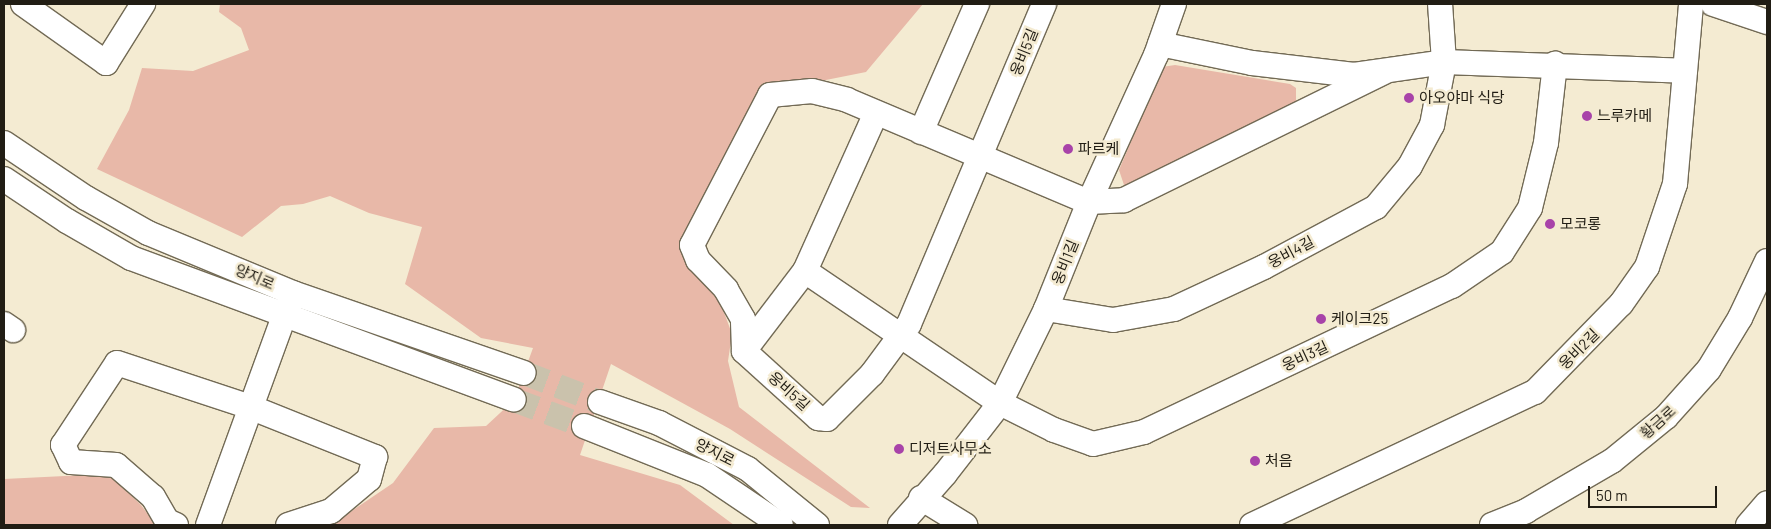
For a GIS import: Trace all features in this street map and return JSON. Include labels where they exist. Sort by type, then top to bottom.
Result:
[{"type":"street","points":[[23,4],[106,64],[143,4]]},
{"type":"street","points":[[921,132],[977,4]]},
{"type":"street","name":"웅비5길","points":[[744,351],[818,418],[827,419],[872,374],[902,336],[981,156],[1044,4]]},
{"type":"street","name":"웅비1길","points":[[921,498],[945,474],[1000,403],[1046,309],[1089,202],[1160,44],[1174,4]]},
{"type":"street","name":"웅비4길","points":[[1046,309],[1114,320],[1174,309],[1264,267],[1376,207],[1410,166],[1432,125],[1444,62],[1440,4]]},
{"type":"street","name":"웅비2길","points":[[1252,525],[1535,392],[1593,337],[1647,267],[1675,184],[1692,4]]},
{"type":"street","points":[[1713,4],[1767,22]]},
{"type":"street","points":[[1160,44],[1284,66],[1354,75],[1444,62],[1555,64],[1685,71]]},
{"type":"street","name":"웅비3길","points":[[1000,403],[1054,430],[1093,444],[1144,432],[1452,286],[1502,252],[1530,208],[1546,143],[1555,64]]},
{"type":"street","points":[[1284,66],[1306,82],[1307,96],[1296,116]]},
{"type":"street","points":[[744,351],[743,319],[726,289],[698,260],[692,246],[770,95],[812,91],[847,100],[1089,202],[1124,200],[1384,72]]},
{"type":"street","points":[[744,351],[804,271],[876,113]]},
{"type":"street","name":"양지로","points":[[4,143],[116,216],[292,293],[524,373]]},
{"type":"street","name":"양지로","points":[[4,179],[67,221],[131,258],[514,400]]},
{"type":"street","name":"황금로","points":[[1492,525],[1531,518],[1612,461],[1666,417],[1709,370],[1740,318],[1767,261]]},
{"type":"street","points":[[804,271],[1000,403]]},
{"type":"street","points":[[208,525],[292,293]]},
{"type":"street","points":[[176,525],[167,521],[153,497],[116,465],[71,462],[64,445],[118,363],[250,407],[375,457],[370,479],[331,511],[288,525]]},
{"type":"street","name":"양지로","points":[[600,402],[659,423],[748,469],[817,525]]},
{"type":"street","name":"양지로","points":[[584,426],[707,475],[781,525]]},
{"type":"street","points":[[886,525],[905,505],[921,498]]},
{"type":"street","points":[[900,525],[921,498]]},
{"type":"street","points":[[921,498],[965,525]]},
{"type":"street","points":[[1748,525],[1767,503]]},
{"type":"shaded area","points":[[220,4],[923,4],[866,72],[761,93],[712,179],[680,245],[718,296],[732,334],[728,361],[739,407],[870,508],[851,507],[730,429],[611,364],[580,455],[680,485],[734,525],[331,525],[393,483],[434,428],[486,426],[514,400],[533,348],[481,338],[405,284],[422,227],[369,213],[330,196],[303,204],[281,206],[242,237],[97,169],[129,110],[142,68],[193,71],[249,50],[241,28],[219,12]]},
{"type":"shaded area","points":[[1175,65],[1290,84],[1296,88],[1296,103],[1125,188],[1119,170],[1162,67]]},
{"type":"shaded area","points":[[85,475],[112,477],[141,505],[156,525],[4,525],[4,479]]},
{"type":"tunnel","points":[[524,373],[600,402]]},
{"type":"tunnel","points":[[514,400],[584,426]]},
{"type":"place","name":"아오야마 식당","points":[[1409,98]]},
{"type":"place","name":"느루카메","points":[[1587,116]]},
{"type":"place","name":"파르케","points":[[1068,149]]},
{"type":"place","name":"모코롱","points":[[1550,224]]},
{"type":"place","name":"케이크25","points":[[1321,319]]},
{"type":"place","name":"디저트사무소","points":[[899,449]]},
{"type":"place","name":"처음","points":[[1255,461]]}]
